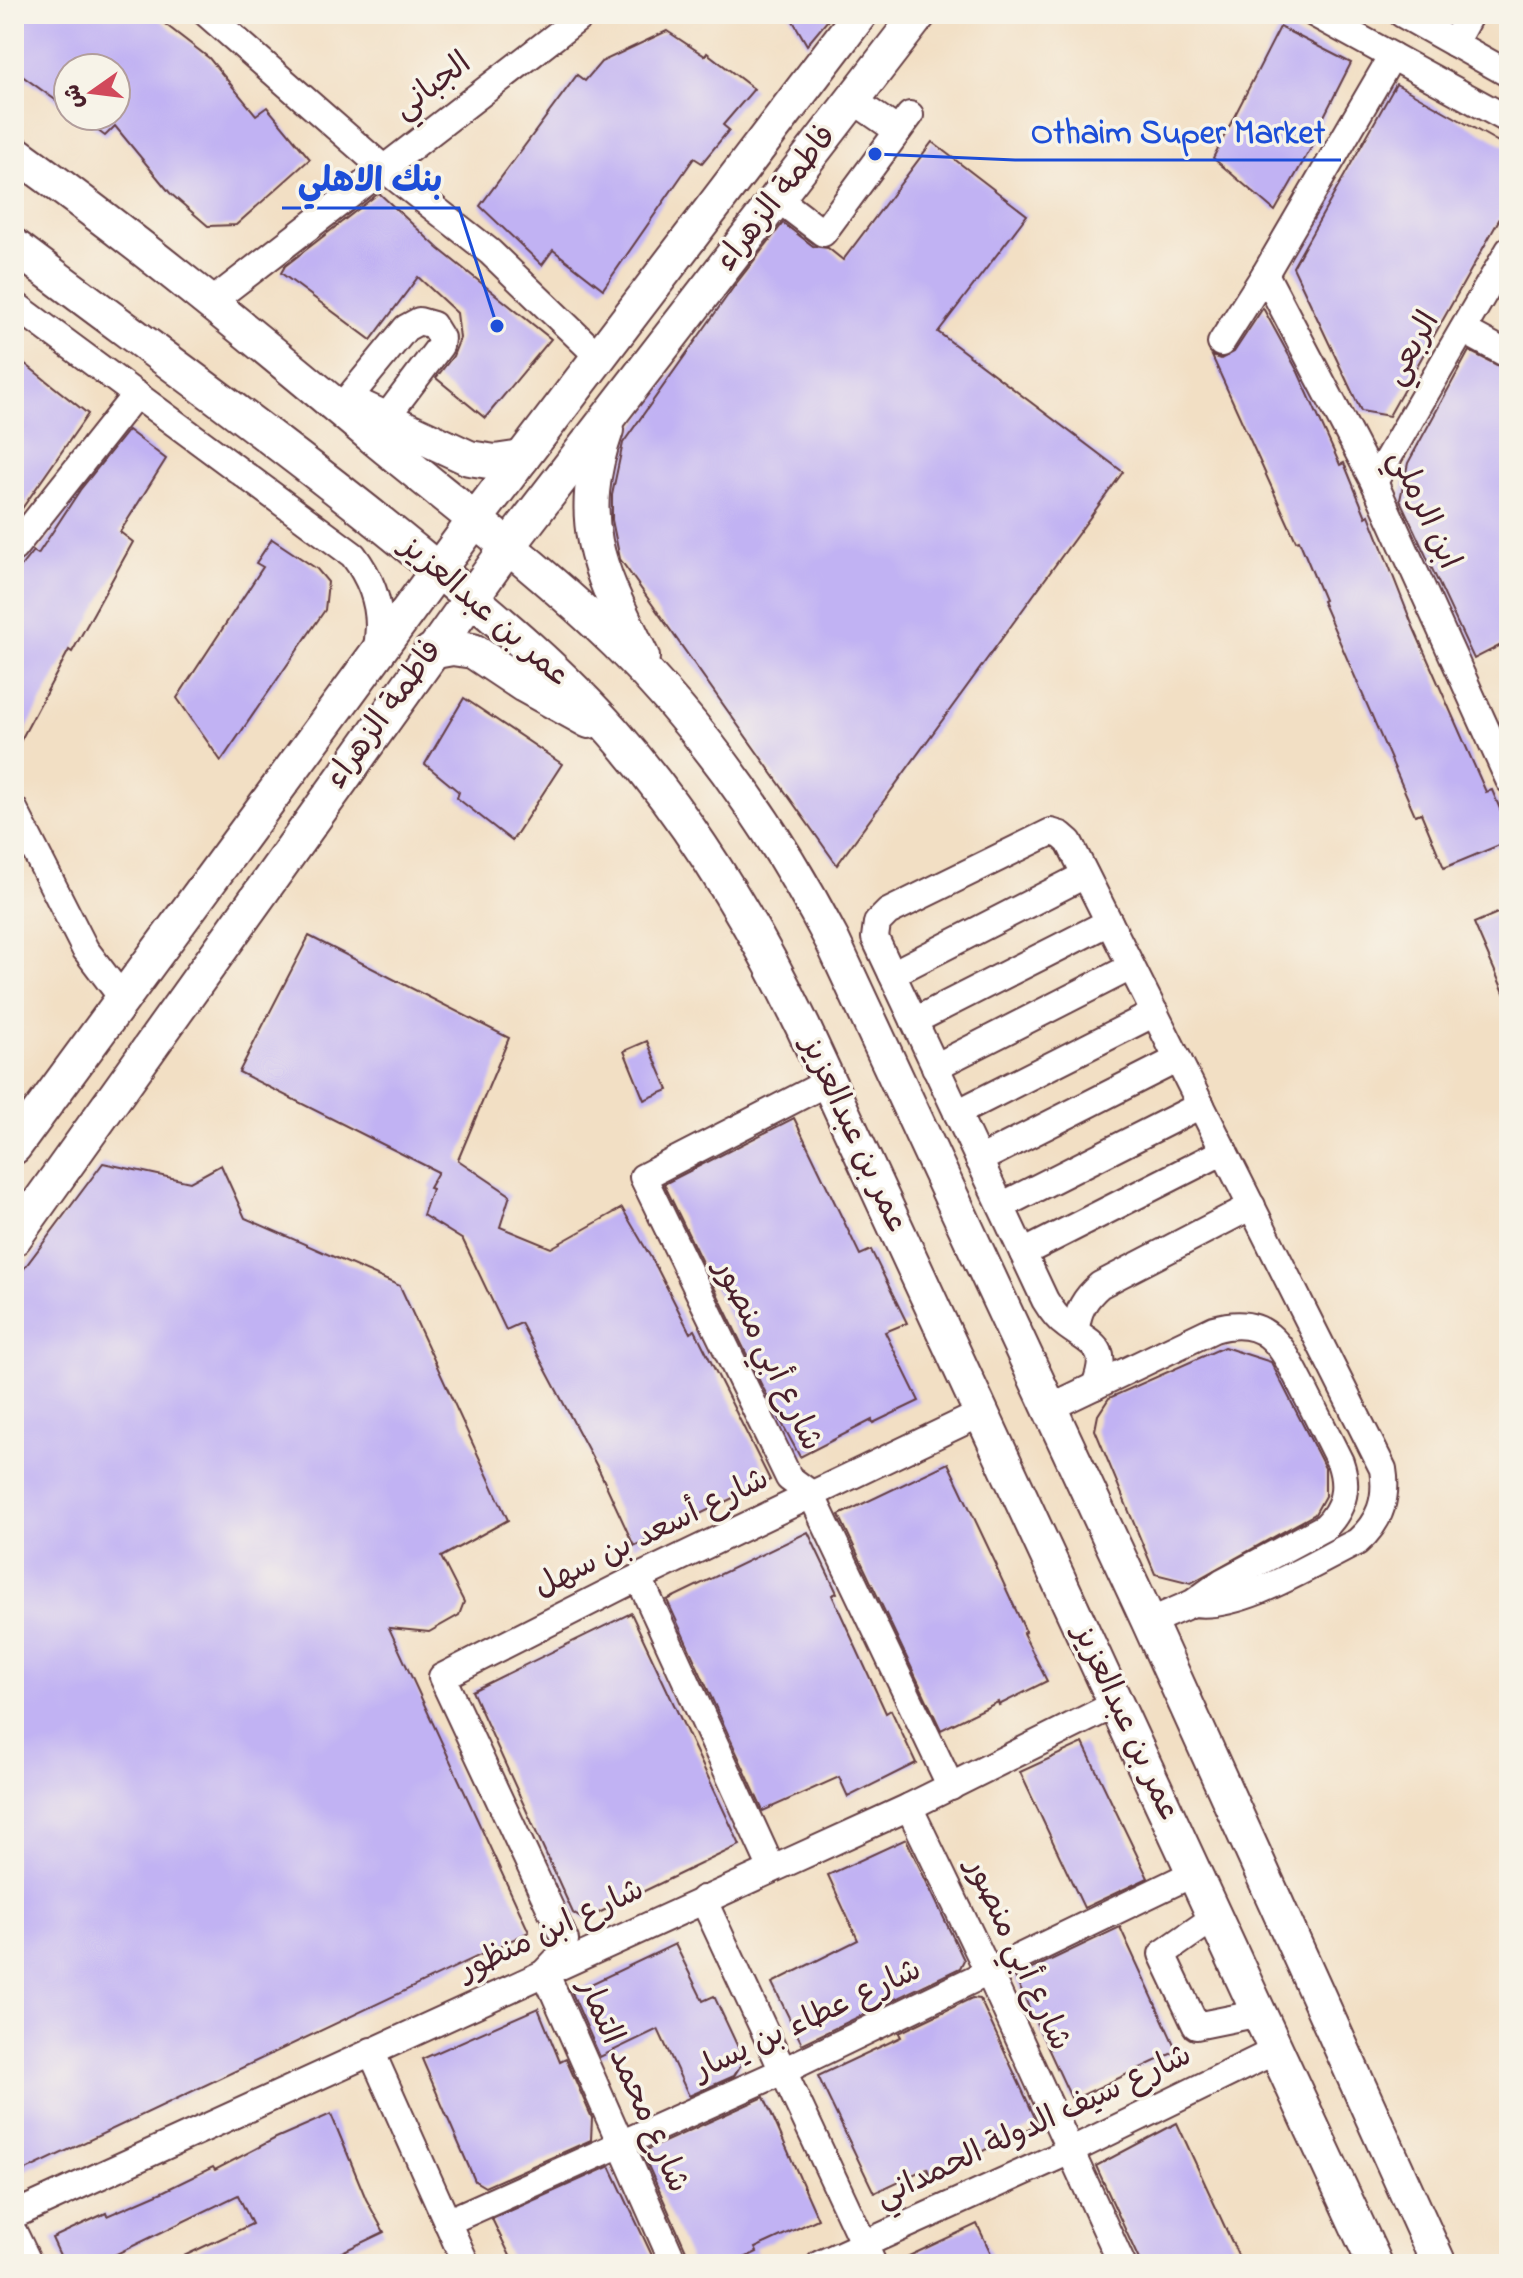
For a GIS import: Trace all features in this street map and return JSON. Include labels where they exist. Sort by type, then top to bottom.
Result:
[{"type":"main road","points":[[14,1147],[474,521],[860,14]]},
{"type":"main road","name":"فاطمة الزهراء","points":[[14,1238],[430,652],[919,14]]},
{"type":"main road","name":"عمر بن عبدالعزيز","points":[[14,152],[112,222],[581,609],[655,682],[737,784],[808,894],[849,975],[1149,1622],[1439,2264]]},
{"type":"main road","name":"عمر بن عبدالعزيز","points":[[14,246],[362,507],[546,662],[615,734],[677,812],[733,895],[781,982],[828,1082],[1375,2264]]},
{"type":"main road","points":[[309,384],[469,458],[495,462],[522,458]]},
{"type":"main road","points":[[612,412],[595,461],[590,504],[595,548],[609,590],[655,682]]},
{"type":"main road","points":[[430,652],[452,648],[473,651],[524,685],[615,734]]},
{"type":"street","points":[[207,14],[383,168],[490,252],[599,357]]},
{"type":"street","name":"الجباني","points":[[210,303],[584,14]]},
{"type":"street","points":[[1315,14],[1509,120]]},
{"type":"street","points":[[1402,14],[1509,74]]},
{"type":"street","points":[[1454,43],[1470,14]]},
{"type":"street","points":[[1221,343],[1265,274],[1392,56]]},
{"type":"street","points":[[777,198],[823,233],[904,123],[853,100]]},
{"type":"street","name":"عمر بن عبدالعزيز","points":[[14,137],[112,222]]},
{"type":"street","name":"الربعي","points":[[1374,482],[1509,250]]},
{"type":"street","name":"ابن الرملي","points":[[1265,274],[1374,482],[1509,780]]},
{"type":"street","name":"عمر بن عبدالعزيز","points":[[14,304],[353,555],[364,570],[378,605],[378,643],[373,661]]},
{"type":"street","points":[[346,401],[406,328],[419,321],[433,325],[441,338],[440,346],[385,419]]},
{"type":"street","points":[[1463,330],[1509,355]]},
{"type":"street","points":[[14,548],[136,394]]},
{"type":"street","points":[[14,809],[85,949],[123,999]]},
{"type":"street","points":[[1095,1386],[1101,1369],[1099,1353],[1090,1339],[1051,1310],[875,938],[877,923],[888,912],[1046,833],[1056,833],[1066,838],[1383,1469],[1385,1496],[1376,1522],[1357,1542],[1244,1598],[1224,1604],[1193,1603]]},
{"type":"street","points":[[892,974],[1085,875]]},
{"type":"street","points":[[914,1021],[1109,922]]},
{"type":"street","points":[[935,1067],[1131,967]]},
{"type":"street","points":[[957,1113],[1155,1013]]},
{"type":"street","points":[[979,1160],[1178,1059]]},
{"type":"street","name":"شارع أبي منصور","points":[[828,1082],[643,1177],[789,1478],[811,1494],[951,1787]]},
{"type":"street","points":[[1001,1206],[1201,1105]]},
{"type":"street","points":[[1023,1253],[1224,1151]]},
{"type":"street","points":[[1076,1331],[1085,1301],[1100,1285],[1252,1206]]},
{"type":"street","points":[[1049,1408],[1214,1329],[1240,1324],[1253,1327],[1283,1348],[1340,1462],[1344,1474],[1344,1496],[1335,1518],[1325,1527],[1222,1582],[1193,1603],[1149,1622]]},
{"type":"street","name":"شارع أسعد بن سهل","points":[[442,1677],[639,1578],[980,1414]]},
{"type":"street","points":[[639,1578],[772,1869]]},
{"type":"street","name":"شارع محمد التمار","points":[[442,1677],[565,1940],[561,1955],[545,1972],[674,2264]]},
{"type":"street","name":"شارع ابن منظور","points":[[14,2215],[909,1807],[1116,1704]]},
{"type":"street","name":"شارع أبي منصور","points":[[909,1807],[1122,2264]]},
{"type":"street","name":"شارع عطاء بن يسار","points":[[447,2222],[783,2071],[1194,1873]]},
{"type":"street","points":[[703,1899],[868,2254]]},
{"type":"street","points":[[1215,1917],[1162,1954],[1196,2026],[1260,2013]]},
{"type":"street","name":"شارع سيف الدولة الحمداني","points":[[820,2264],[868,2254],[1277,2050]]},
{"type":"street","points":[[371,2051],[466,2264]]},
{"type":"street","points":[[14,2233],[29,2264]]},
{"type":"building","points":[[14,14],[152,14],[209,58],[256,115],[267,107],[310,159],[236,225],[208,226],[170,193],[120,132],[132,132],[132,52],[52,52],[52,97],[14,70]]},
{"type":"building","points":[[789,14],[833,14],[807,45]]},
{"type":"building","points":[[1280,27],[1351,63],[1316,132],[1319,134],[1275,211],[1213,158]]},
{"type":"building","points":[[667,31],[705,56],[707,53],[754,89],[723,125],[729,130],[702,163],[694,158],[603,289],[553,250],[542,265],[480,206],[577,75],[585,81],[601,62]]},
{"type":"building","points":[[1396,84],[1509,148],[1509,202],[1389,416],[1361,411],[1293,267]]},
{"type":"building","points":[[932,142],[1027,215],[938,332],[1123,472],[837,865],[620,559],[612,520],[612,495],[623,443],[783,223],[813,246],[828,248],[843,260]]},
{"type":"building","points":[[379,193],[439,249],[551,339],[485,418],[436,378],[453,356],[460,338],[457,313],[418,277],[371,340],[281,273],[285,266]]},
{"type":"building","points":[[1263,308],[1298,372],[1340,465],[1344,463],[1366,517],[1369,515],[1412,624],[1486,792],[1492,790],[1509,830],[1509,841],[1444,868],[1421,813],[1415,815],[1322,601],[1299,540],[1296,541],[1212,356],[1221,359],[1234,352]]},
{"type":"building","points":[[1469,351],[1509,371],[1509,641],[1474,659],[1400,500],[1408,463]]},
{"type":"building","points":[[14,355],[88,414],[14,520]]},
{"type":"building","points":[[128,430],[166,459],[120,532],[133,542],[72,652],[69,650],[14,753],[14,575],[33,551],[38,554],[80,490]]},
{"type":"building","points":[[272,539],[317,569],[328,582],[325,610],[221,761],[177,698],[263,567],[256,563]]},
{"type":"building","points":[[464,698],[562,764],[512,841],[457,798],[459,792],[425,764]]},
{"type":"building","points":[[1509,908],[1509,1004],[1474,923]]},
{"type":"building","points":[[309,936],[509,1038],[458,1160],[510,1195],[500,1227],[551,1248],[622,1208],[690,1333],[695,1330],[770,1480],[634,1546],[600,1472],[521,1323],[506,1330],[463,1240],[423,1215],[432,1189],[429,1188],[438,1172],[239,1072]]},
{"type":"building","points":[[647,1041],[668,1090],[644,1100],[624,1051]]},
{"type":"building","points":[[794,1118],[860,1255],[871,1250],[907,1323],[885,1332],[919,1401],[873,1423],[872,1420],[800,1457],[664,1184]]},
{"type":"building","points":[[103,1163],[190,1182],[221,1165],[245,1218],[400,1286],[508,1520],[441,1557],[464,1602],[459,1615],[429,1632],[389,1628],[529,1932],[22,2172],[14,2155],[14,1282]]},
{"type":"building","points":[[1224,1347],[1271,1362],[1325,1468],[1325,1496],[1315,1514],[1191,1583],[1155,1574],[1095,1430],[1098,1415],[1109,1398]]},
{"type":"building","points":[[948,1463],[1047,1681],[941,1730],[839,1515]]},
{"type":"building","points":[[808,1532],[837,1593],[832,1595],[886,1713],[891,1710],[916,1763],[848,1797],[839,1777],[763,1811],[667,1600]]},
{"type":"building","points":[[631,1613],[740,1845],[584,1920],[573,1913],[472,1691]]},
{"type":"building","points":[[1083,1743],[1148,1878],[1084,1908],[1020,1772]]},
{"type":"building","points":[[906,1839],[964,1960],[960,1968],[802,2044],[772,1983],[858,1940],[828,1875]]},
{"type":"building","points":[[1120,1927],[1177,2051],[1072,2100],[1015,1977]]},
{"type":"building","points":[[675,1944],[703,2001],[714,1996],[744,2060],[734,2076],[689,2096],[658,2029],[600,2057],[572,1993]]},
{"type":"building","points":[[972,1998],[980,1999],[1038,2124],[952,2166],[954,2170],[932,2180],[927,2168],[874,2193],[818,2076],[901,2037],[899,2033]]},
{"type":"building","points":[[538,2008],[560,2062],[566,2059],[592,2118],[591,2140],[485,2187],[475,2181],[422,2059]]},
{"type":"building","points":[[764,2097],[818,2219],[755,2248],[757,2252],[732,2264],[692,2264],[642,2152]]},
{"type":"building","points":[[331,2114],[366,2199],[384,2232],[317,2264],[167,2264],[252,2224],[238,2195],[96,2264],[64,2264],[52,2238],[213,2167],[215,2170]]},
{"type":"building","points":[[1177,2123],[1242,2264],[1141,2264],[1096,2166]]},
{"type":"building","points":[[610,2166],[656,2264],[514,2264],[492,2219]]},
{"type":"building","points":[[977,2224],[996,2264],[892,2264]]},
{"type":"place","name":"Othaim Super Market","points":[[875,154]]},
{"type":"place","name":"بنك الاهلي","points":[[497,326]]}]
